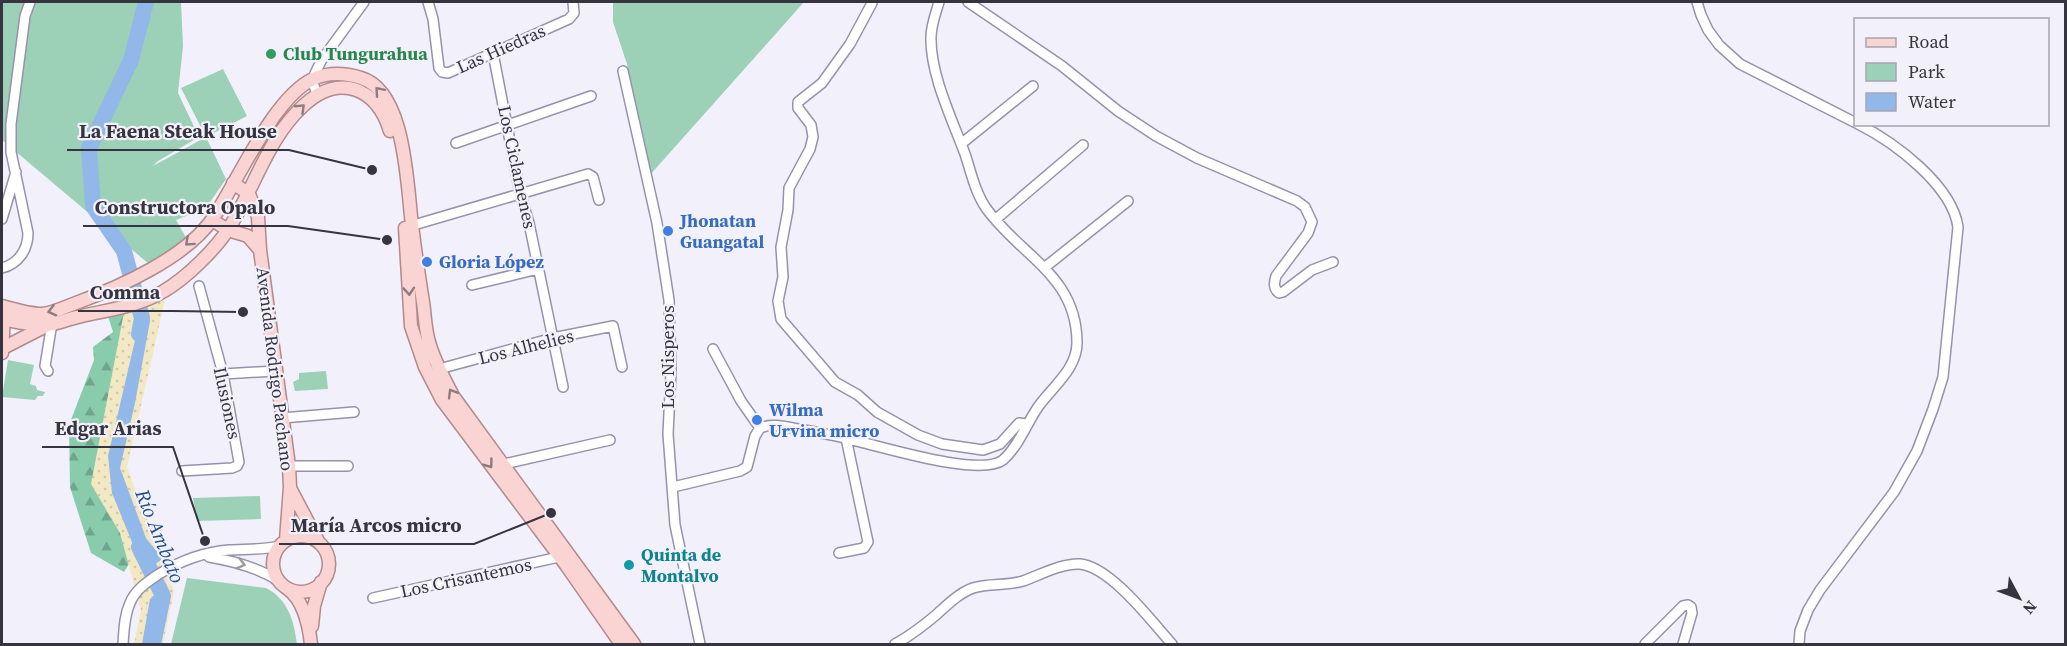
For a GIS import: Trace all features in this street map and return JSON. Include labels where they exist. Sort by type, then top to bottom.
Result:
[{"type":"main road","points":[[3,313],[52,312],[99,295],[153,269],[189,243],[212,220],[272,118],[288,98],[312,80],[335,73],[354,75],[368,80],[381,90],[392,110],[404,150],[409,227],[411,326],[424,367],[441,400],[634,645]]},
{"type":"main road","points":[[2,350],[49,324],[112,311],[165,291],[210,252],[228,230],[284,127],[302,106],[317,94],[337,87],[350,88],[371,98],[380,108],[386,120],[396,154],[428,341],[439,369],[453,396],[504,464],[621,645]]},
{"type":"main road","points":[[272,118],[284,127]]},
{"type":"main road","points":[[233,183],[249,194]]},
{"type":"main road","name":"Avenida Rodrigo Pachano","points":[[249,194],[258,217],[275,371],[289,466],[290,487],[283,543]]},
{"type":"main road","name":"Avenida Rodrigo Pachano","points":[[212,220],[228,230],[248,236],[260,250]]},
{"type":"main road","points":[[3,313],[49,324]]},
{"type":"main road","points":[[2,350],[3,313]]},
{"type":"main road","name":"Avenida Rodrigo Pachano","points":[[290,487],[319,542]]},
{"type":"main road","points":[[303,536],[319,542],[325,549],[329,566],[321,582],[314,606],[311,642],[306,615],[294,593],[283,584],[273,563],[275,554],[283,543],[303,536]]},
{"type":"main road","points":[[283,584],[305,591],[321,582]]},
{"type":"street","points":[[2,268],[18,260],[28,240],[11,152],[11,124],[25,16],[30,2]]},
{"type":"street","points":[[317,94],[312,80],[321,61],[364,2]]},
{"type":"street","name":"Las Hiedras","points":[[428,2],[433,19],[439,68],[442,72],[448,72],[569,19],[574,13],[573,2]]},
{"type":"street","points":[[673,487],[740,471],[747,467],[755,436],[760,428],[772,425],[846,438],[938,460],[966,465],[991,465],[1002,460],[1011,450],[1027,424],[1070,367],[1077,353],[1077,334],[1070,302],[1044,268],[996,219],[981,199],[941,90],[932,52],[931,36],[939,2]]},
{"type":"street","points":[[968,2],[1062,66],[1118,111],[1156,136],[1197,158],[1297,201],[1305,207],[1312,222],[1308,233],[1276,276],[1274,284],[1279,293],[1312,270],[1333,262]]},
{"type":"street","points":[[1697,2],[1708,30],[1726,53],[1761,76],[1854,122]]},
{"type":"street","points":[[872,3],[850,44],[822,83],[798,102],[798,108],[811,125],[813,137],[810,149],[791,182],[788,194],[788,210],[781,247],[783,277],[778,301],[781,319],[835,382],[858,395],[877,412],[924,437],[953,447],[983,450],[999,444],[1019,423],[1027,424]]},
{"type":"street","name":"Los Ciclamenes","points":[[493,53],[520,193],[563,387]]},
{"type":"street","name":"Los Nisperos","points":[[624,71],[657,223],[669,300],[671,372],[668,434],[675,525],[700,645]]},
{"type":"street","points":[[961,144],[1033,86]]},
{"type":"street","points":[[456,143],[591,96]]},
{"type":"street","points":[[1799,645],[1800,631],[1808,610],[1820,590],[1894,492],[1917,451],[1943,377],[1958,227],[1956,217],[1945,196],[1921,168],[1879,136],[1861,126]]},
{"type":"street","points":[[996,219],[1083,145]]},
{"type":"street","points":[[2,219],[4,196],[16,172]]},
{"type":"street","points":[[409,227],[588,174],[593,177],[599,200]]},
{"type":"street","points":[[1044,268],[1128,201]]},
{"type":"street","points":[[472,285],[538,268]]},
{"type":"street","name":"Ilusiones","points":[[182,471],[232,468],[239,462],[223,374],[199,286]]},
{"type":"street","points":[[48,371],[45,366],[49,324]]},
{"type":"street","name":"Los Alhelies","points":[[439,369],[553,338],[613,326],[622,367]]},
{"type":"street","points":[[713,348],[741,401],[760,428]]},
{"type":"street","points":[[223,374],[275,371]]},
{"type":"street","points":[[282,418],[354,412]]},
{"type":"street","points":[[839,553],[864,548],[868,542],[846,438]]},
{"type":"street","points":[[504,464],[610,440]]},
{"type":"street","points":[[289,466],[348,466]]},
{"type":"street","points":[[123,645],[129,605],[139,589],[148,581],[177,563],[201,556],[227,550],[261,550],[283,543]]},
{"type":"street","points":[[201,556],[245,564],[263,571],[283,584]]},
{"type":"street","name":"Los Crisantemos","points":[[373,598],[566,561]]},
{"type":"street","points":[[895,645],[971,588],[1012,584],[1065,566],[1079,564],[1091,567],[1126,591],[1172,645]]},
{"type":"street","points":[[1645,645],[1683,606],[1688,605],[1692,613],[1683,645]]},
{"type":"green space","points":[[2,2],[181,2],[183,46],[178,93],[199,137],[153,166],[206,137],[226,179],[206,208],[176,220],[189,243],[155,269],[2,140]]},
{"type":"green space","points":[[613,2],[804,2],[649,176],[627,64],[613,22]]},
{"type":"green space","points":[[223,69],[247,116],[206,137],[181,88]]},
{"type":"green space","points":[[133,307],[106,457],[135,554],[124,572],[91,553],[70,487],[69,425],[94,360],[93,347],[113,332],[107,313]]},
{"type":"green space","points":[[8,360],[34,365],[30,384],[36,386],[37,390],[45,392],[43,396],[38,396],[35,400],[2,397]]},
{"type":"green space","points":[[326,371],[328,389],[295,391],[293,382],[299,379],[299,373]]},
{"type":"green space","points":[[260,496],[261,519],[197,521],[193,498]]},
{"type":"green space","points":[[187,578],[266,588],[285,604],[294,627],[297,644],[171,644]]},
{"type":"sand","points":[[165,300],[127,467],[174,591],[163,644],[134,644],[141,610],[120,533],[91,484],[124,312]]},
{"type":"water","points":[[136,311],[148,312],[150,321],[120,468],[146,538],[163,559],[147,569],[136,552],[112,493],[108,456],[136,336]]},
{"type":"water","points":[[164,588],[167,597],[158,644],[142,644],[150,599]]},
{"type":"waterway","name":"Río Ambato","points":[[139,334],[142,318],[124,251],[93,206],[89,148],[131,60],[146,2]]},
{"type":"waterway","name":"Río Ambato","points":[[139,547],[163,596],[153,644]]},
{"type":"place","name":"Club Tungurahua","points":[[271,54]]},
{"type":"place","name":"La Faena Steak House","points":[[372,170]]},
{"type":"place","name":"Jhonatan Guangatal","points":[[668,231]]},
{"type":"place","name":"Constructora Opalo","points":[[387,240]]},
{"type":"place","name":"Gloria López","points":[[427,262]]},
{"type":"place","name":"Comma","points":[[243,312]]},
{"type":"place","name":"Wilma Urvina micro","points":[[757,420]]},
{"type":"place","name":"María Arcos micro","points":[[551,513]]},
{"type":"place","name":"Edgar Arias","points":[[205,541]]},
{"type":"place","name":"Quinta de Montalvo","points":[[629,565]]}]
